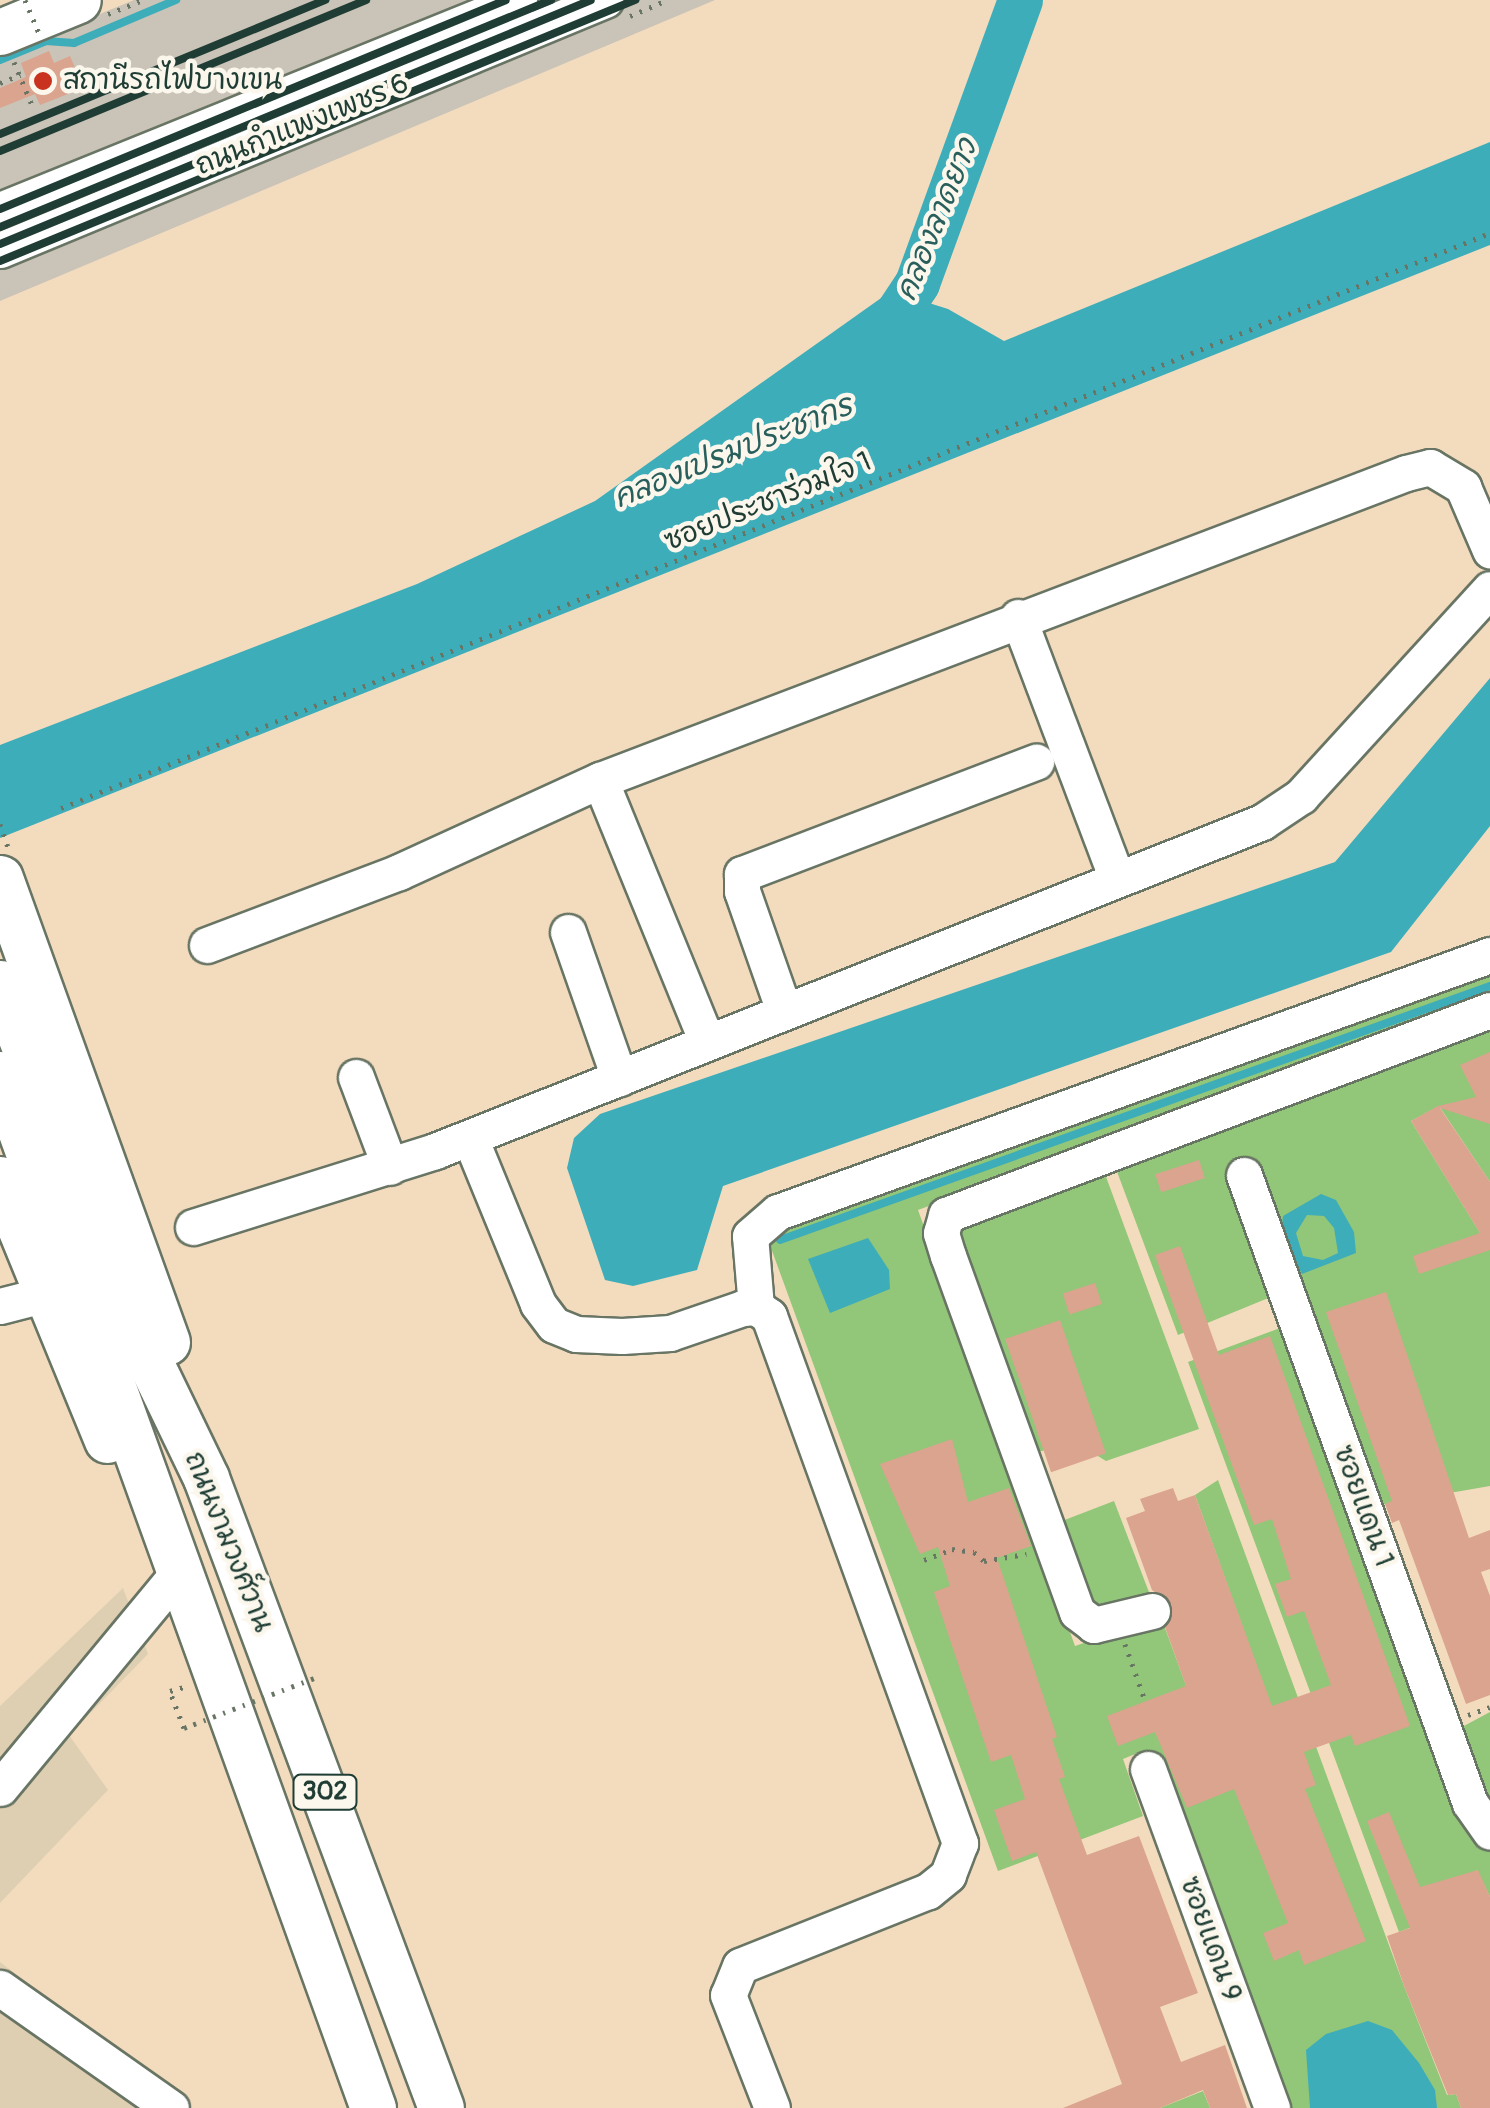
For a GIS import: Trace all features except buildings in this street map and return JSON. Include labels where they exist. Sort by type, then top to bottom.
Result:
[{"type":"main road","points":[[16,21],[78,0]]},
{"type":"main road","points":[[8,898],[144,1273],[206,1478]]},
{"type":"main road","name":"ถนนงามวงศ์วาน","points":[[0,983],[107,1310],[173,1565],[372,2108]]},
{"type":"main road","name":"ถนนงามวงศ์วาน","points":[[0,1074],[107,1310],[206,1478],[441,2108]]},
{"type":"main road","points":[[0,1179],[89,1405],[173,1565]]},
{"type":"street","name":"ถนนกำแพงเพชร 6","points":[[0,210],[520,0]]},
{"type":"street","name":"ถนนกำแพงเพชร 6","points":[[0,250],[604,0]]},
{"type":"street","points":[[207,944],[400,872],[600,780],[1018,617],[1430,468],[1463,487],[1490,550]]},
{"type":"street","points":[[193,1227],[390,1167],[470,1138],[1116,877],[1262,822],[1301,796],[1490,589]]},
{"type":"street","points":[[1018,617],[1116,877]]},
{"type":"street","points":[[784,1011],[742,891],[742,874],[1036,762]]},
{"type":"street","points":[[600,780],[707,1042]]},
{"type":"street","points":[[568,932],[618,1078]]},
{"type":"street","points":[[772,2108],[728,1995],[740,1966],[928,1891],[948,1875],[960,1843],[768,1316],[756,1307],[750,1236],[778,1212],[1490,955]]},
{"type":"street","points":[[1152,1611],[1117,1622],[1094,1624],[1077,1612],[948,1256],[941,1233],[946,1215],[1490,1010]]},
{"type":"street","points":[[356,1077],[390,1167]]},
{"type":"street","points":[[470,1138],[538,1304],[554,1324],[576,1334],[670,1332],[756,1307]]},
{"type":"street","name":"ซอยแดน 1","points":[[1244,1175],[1470,1803],[1490,1832]]},
{"type":"street","points":[[0,1306],[44,1295]]},
{"type":"street","points":[[0,1788],[173,1565]]},
{"type":"street","name":"ซอยแดน 9","points":[[1148,1769],[1272,2108]]},
{"type":"street","points":[[0,1988],[171,2108]]},
{"type":"path","points":[[16,21],[20,76],[32,105]]},
{"type":"path","points":[[0,83],[20,76]]},
{"type":"path","name":"ซอยประชาร่วมใจ 1","points":[[61,808],[1490,233]]},
{"type":"path","points":[[924,1560],[962,1549],[999,1562],[1053,1546]]},
{"type":"path","points":[[1117,1622],[1144,1698]]},
{"type":"path","points":[[170,1691],[184,1728],[317,1677]]},
{"type":"shaded area","points":[[134,0],[715,0],[0,301],[0,55]]},
{"type":"shaded area","points":[[123,1588],[148,1654],[69,1735],[108,1790],[0,1903],[0,1706]]},
{"type":"shaded area","points":[[0,1962],[191,2108],[0,2108]]},
{"type":"green space","points":[[1490,972],[1490,997],[918,1210],[1075,1646],[1161,1617],[1188,1691],[1257,1667],[1195,1495],[1218,1480],[1404,1986],[1447,2095],[1456,2094],[1461,2108],[1284,2108],[1145,1750],[1123,1759],[1143,1816],[998,1871],[767,1237]]},
{"type":"green space","points":[[1490,1023],[1490,1182],[1439,1106],[1411,1121],[1490,1249],[1490,1486],[1380,1505],[1295,1287],[1178,1335],[1116,1169],[1380,1071]]},
{"type":"green space","points":[[1105,1174],[1199,1429],[1106,1461],[1075,1442],[1038,1452],[951,1244],[954,1218]]},
{"type":"green space","points":[[1288,1325],[1490,1847],[1490,1897],[1477,1870],[1445,1914],[1399,1932],[1188,1362]]},
{"type":"green space","points":[[1114,1501],[1151,1596],[1099,1616],[1063,1521]]},
{"type":"green space","points":[[1490,1712],[1490,1801],[1462,1727]]},
{"type":"green space","points":[[1203,2091],[1210,2108],[1160,2108]]},
{"type":"water","name":"คลองเปรมประชากร","points":[[1490,142],[1490,245],[0,838],[0,745],[417,584],[595,501],[891,291],[948,309],[1004,341]]},
{"type":"water","points":[[1490,678],[1490,826],[1391,952],[723,1186],[697,1270],[633,1286],[605,1280],[567,1168],[574,1138],[600,1114],[1335,862]]},
{"type":"water","points":[[1321,1194],[1336,1200],[1354,1232],[1356,1253],[1302,1274],[1281,1236],[1283,1216]],"holes":[[[1307,1215],[1324,1216],[1334,1228],[1338,1253],[1323,1260],[1303,1256],[1296,1233]]]},
{"type":"water","points":[[868,1238],[889,1270],[890,1289],[830,1313],[808,1259]]},
{"type":"water","points":[[1368,2021],[1392,2030],[1419,2063],[1435,2090],[1437,2108],[1310,2108],[1306,2050],[1326,2034]]},
{"type":"waterway","points":[[0,60],[46,41],[74,43],[176,0]]},
{"type":"waterway","name":"คลองลาดยาว","points":[[874,348],[917,283],[1020,0]]},
{"type":"waterway","points":[[780,1240],[1490,986]]},
{"type":"railway","points":[[0,134],[325,0]]},
{"type":"railway","points":[[0,151],[366,0]]},
{"type":"railway","points":[[0,209],[506,0]]},
{"type":"railway","points":[[0,227],[551,0]]},
{"type":"railway","points":[[0,244],[591,0]]},
{"type":"railway","points":[[0,261],[635,0]]},
{"type":"place","name":"สถานีรถไฟบางเขน","points":[[43,81]]}]
